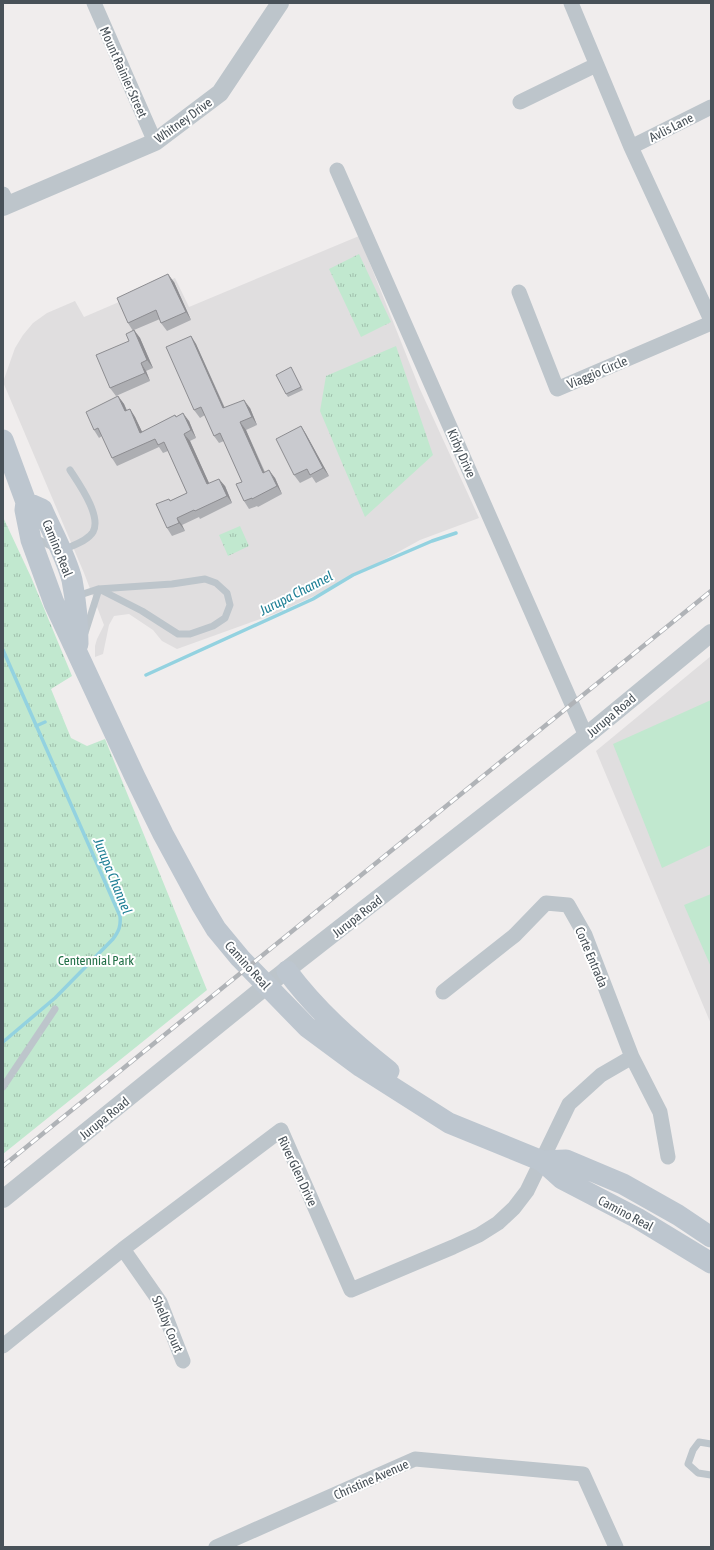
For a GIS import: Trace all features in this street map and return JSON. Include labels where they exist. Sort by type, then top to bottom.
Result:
[{"type":"main road","name":"Camino Real","points":[[3,440],[26,502],[25,510],[30,536],[64,600],[79,653],[163,834],[201,904],[216,928],[235,952],[307,1027],[333,1048],[411,1100],[449,1123],[542,1161],[562,1179],[637,1218],[711,1263]]},
{"type":"main road","name":"Camino Real","points":[[26,502],[42,509],[71,579],[64,600]]},
{"type":"main road","points":[[287,971],[304,993],[338,1028],[397,1078],[411,1100]]},
{"type":"main road","name":"Camino Real","points":[[542,1161],[566,1160],[623,1184],[678,1215],[711,1237]]},
{"type":"street","name":"Mount Rainier Street","points":[[94,3],[155,142]]},
{"type":"street","name":"Whitney Drive","points":[[5,202],[155,142],[220,93],[280,3]]},
{"type":"street","name":"Viaggio Circle","points":[[519,292],[557,389],[711,322],[631,147],[571,3]]},
{"type":"street","points":[[520,102],[596,65]]},
{"type":"street","name":"Avlis Lane","points":[[631,147],[711,107]]},
{"type":"street","name":"Kirby Drive","points":[[337,170],[586,736]]},
{"type":"street","name":"Jurupa Road","points":[[3,1199],[266,986],[586,736],[711,633]]},
{"type":"street","name":"Corte Entrada","points":[[443,992],[515,935],[546,903],[568,905],[585,935],[632,1057],[660,1112],[668,1158]]},
{"type":"street","points":[[542,1161],[569,1104],[602,1074],[632,1057]]},
{"type":"street","name":"River Glen Drive","points":[[3,1346],[123,1249],[281,1130],[351,1290],[453,1247],[479,1235],[498,1223],[514,1208],[527,1191],[542,1161]]},
{"type":"street","name":"Shelby Court","points":[[123,1249],[160,1302],[183,1361]]},
{"type":"street","name":"Christine Avenue","points":[[216,1547],[415,1459],[583,1474],[613,1546]]},
{"type":"lane","points":[[30,536],[60,551],[84,540],[93,532],[95,518],[84,493],[70,470]]},
{"type":"lane","points":[[64,600],[100,589],[172,584],[204,579],[216,583],[227,593],[230,605],[225,618],[213,626],[190,634],[178,634],[142,611],[100,589]]},
{"type":"lane","points":[[79,653],[100,589]]},
{"type":"lane","points":[[3,1088],[55,1009]]},
{"type":"lane","points":[[711,1444],[699,1442],[693,1450],[688,1464],[698,1473],[711,1475]]},
{"type":"shaded area","points":[[359,236],[419,387],[479,518],[420,540],[340,584],[277,613],[177,649],[162,641],[153,630],[129,614],[114,616],[109,625],[103,654],[95,657],[95,646],[104,625],[84,573],[3,382],[15,348],[23,335],[33,323],[47,313],[75,301],[84,317],[175,278],[189,307]]},
{"type":"shaded area","points":[[711,656],[711,1024],[596,751]]},
{"type":"green space","points":[[359,254],[391,322],[361,337],[329,269]]},
{"type":"green space","points":[[396,346],[433,455],[365,517],[320,411],[326,376]]},
{"type":"green space","name":"Centennial Park","points":[[3,517],[31,577],[72,676],[51,689],[71,738],[87,746],[105,739],[207,990],[3,1154]]},
{"type":"green space","points":[[240,526],[249,546],[228,556],[219,535]]},
{"type":"green space","points":[[711,700],[711,845],[662,868],[613,744]]},
{"type":"green space","points":[[711,894],[711,967],[684,905]]},
{"type":"building","points":[[168,274],[186,312],[161,323],[156,310],[128,323],[117,298]]},
{"type":"building","points":[[134,330],[147,360],[141,363],[145,373],[110,388],[96,355],[129,341],[126,334]]},
{"type":"building","points":[[191,336],[223,408],[244,400],[252,417],[240,422],[263,473],[269,470],[277,486],[252,499],[244,501],[236,484],[242,482],[220,433],[214,436],[201,407],[194,410],[166,347]]},
{"type":"building","points":[[291,367],[301,387],[286,394],[276,375]]},
{"type":"building","points":[[118,396],[125,411],[130,409],[140,433],[175,415],[176,417],[183,413],[191,430],[184,434],[207,484],[219,479],[227,496],[177,518],[179,523],[167,528],[156,504],[169,499],[170,501],[187,493],[164,442],[158,445],[155,439],[112,458],[98,428],[94,430],[86,412]]},
{"type":"building","points":[[301,426],[323,468],[310,475],[307,469],[294,475],[276,439]]},
{"type":"waterway","name":"Jurupa Channel","points":[[146,675],[313,599],[353,575],[432,541],[456,533]]},
{"type":"waterway","name":"Jurupa Channel","points":[[3,650],[120,916],[119,928],[113,939],[55,998],[3,1042]]},
{"type":"waterway","name":"Jurupa Channel","points":[[36,726],[45,722]]},
{"type":"railway","points":[[3,1166],[711,591]]}]
